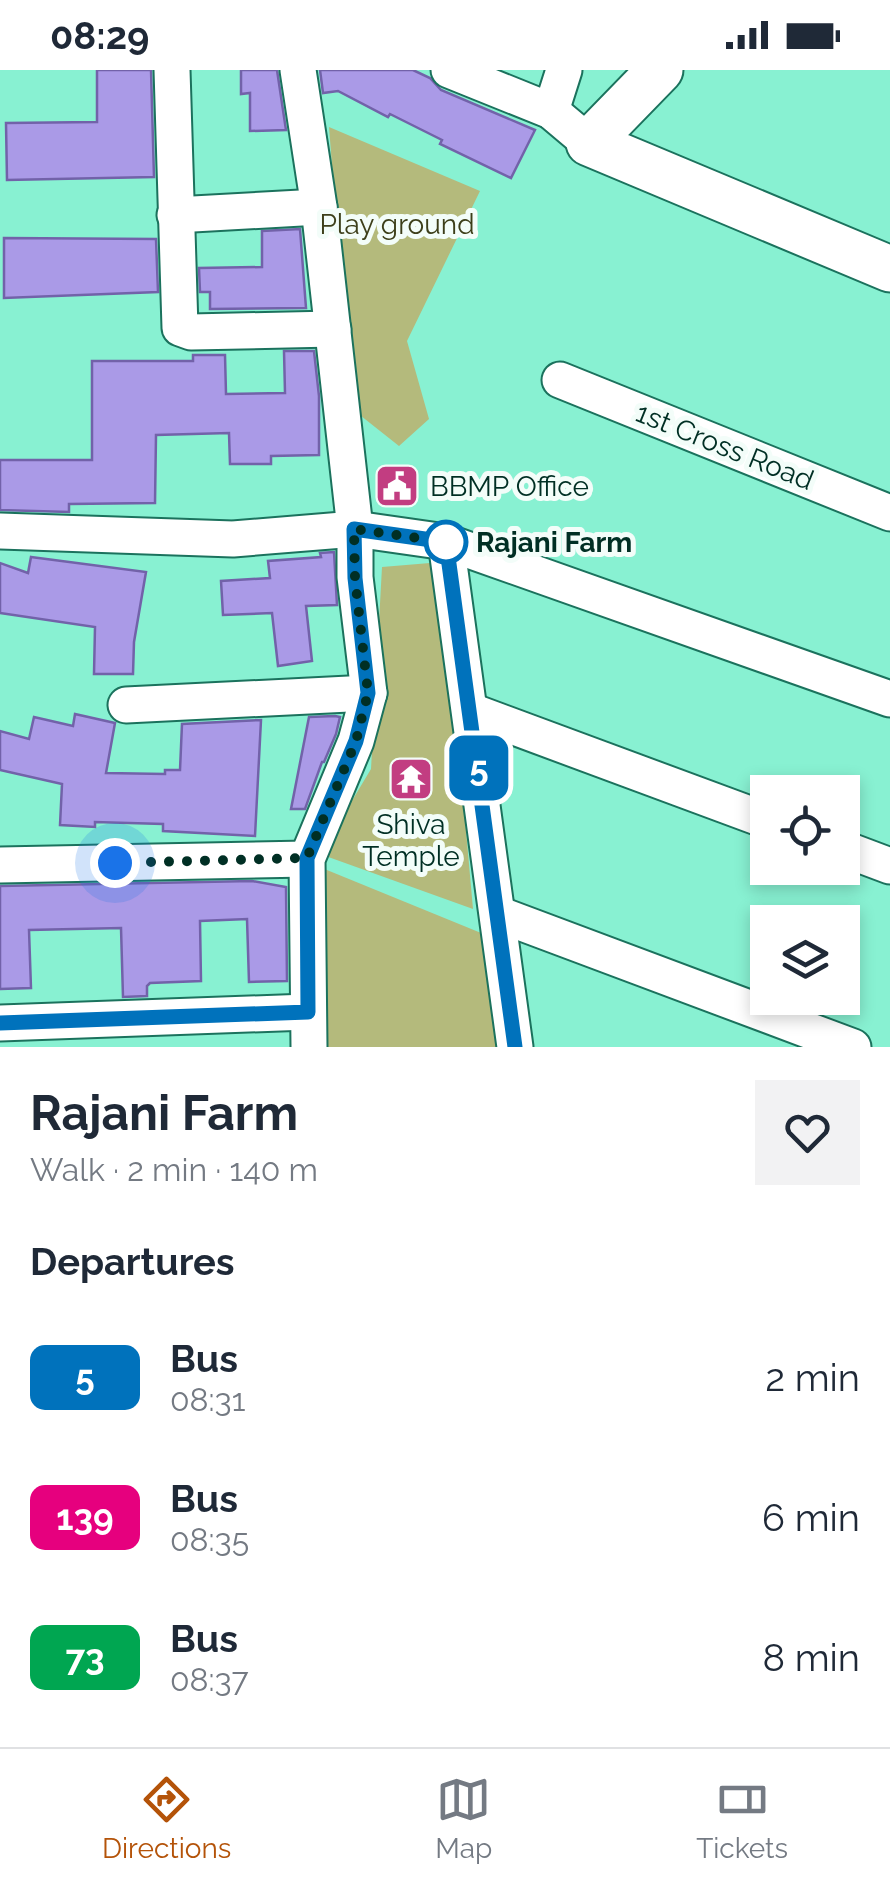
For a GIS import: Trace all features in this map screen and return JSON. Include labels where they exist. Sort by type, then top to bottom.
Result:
[{"type":"street","points":[[172,70],[180,328],[191,332],[333,329]]},
{"type":"street","points":[[0,1023],[308,1030],[307,858],[356,741],[368,693],[320,207],[298,70]]},
{"type":"street","points":[[449,70],[551,112],[588,143],[890,269]]},
{"type":"street","points":[[551,112],[564,70]]},
{"type":"street","points":[[588,143],[660,70]]},
{"type":"street","points":[[175,216],[320,207]]},
{"type":"street","name":"1st Cross Road","points":[[560,380],[890,513]]},
{"type":"street","points":[[0,531],[233,538],[354,529],[446,542],[890,699]]},
{"type":"street","points":[[446,542],[515,1047]]},
{"type":"street","points":[[126,705],[368,693]]},
{"type":"street","points":[[471,711],[750,814]]},
{"type":"street","points":[[860,855],[890,866]]},
{"type":"street","points":[[0,865],[307,858]]},
{"type":"street","points":[[498,914],[853,1047]]},
{"type":"green space","name":"Play ground","points":[[329,127],[480,191],[407,341],[429,419],[399,446],[351,408]]},
{"type":"green space","points":[[442,562],[473,909],[320,854],[371,769],[382,567]]},
{"type":"green space","points":[[322,868],[486,935],[501,1047],[324,1047]]},
{"type":"building","points":[[97,70],[151,70],[154,177],[7,180],[6,123],[97,122]]},
{"type":"building","points":[[241,70],[277,70],[286,130],[250,131],[250,93],[241,94]]},
{"type":"building","points":[[320,70],[413,70],[430,78],[441,90],[535,130],[511,178],[440,144],[442,140],[390,114],[388,117],[338,91],[323,93]]},
{"type":"building","points":[[300,229],[306,308],[210,309],[210,292],[200,292],[199,268],[262,267],[262,231]]},
{"type":"building","points":[[4,238],[156,239],[158,292],[4,298]]},
{"type":"building","points":[[284,351],[314,351],[319,455],[271,456],[271,464],[230,464],[229,433],[156,435],[155,503],[69,504],[69,512],[0,510],[0,460],[92,460],[92,361],[193,361],[193,355],[225,355],[226,394],[285,393]]},
{"type":"building","points":[[334,552],[337,605],[306,606],[312,661],[278,666],[272,613],[223,615],[221,581],[270,578],[268,561],[321,557],[320,553]]},
{"type":"building","points":[[31,557],[146,572],[134,642],[133,674],[94,674],[95,627],[0,613],[0,563],[28,573]]},
{"type":"building","points":[[75,714],[115,723],[106,773],[165,774],[165,770],[180,770],[182,724],[261,720],[255,836],[163,831],[163,824],[60,825],[62,784],[0,770],[0,731],[29,739],[34,717],[73,726]]},
{"type":"building","points":[[309,717],[340,717],[336,734],[305,809],[291,809]]},
{"type":"building","points":[[252,881],[286,887],[287,981],[249,982],[247,919],[200,921],[201,981],[150,983],[147,996],[123,997],[121,928],[29,930],[31,988],[0,989],[0,886]]},
{"type":"bus line","name":"5","points":[[0,1023],[308,1012],[307,858],[356,741],[368,693],[355,578],[354,529],[446,542],[515,1047]]},
{"type":"place","name":"BBMP Office","points":[[397,486]]},
{"type":"place","name":"Rajani Farm","points":[[446,542]]},
{"type":"place","name":"Shiva Temple","points":[[411,779]]},
{"type":"route","points":[[115,863],[307,858],[356,741],[368,693],[355,578],[354,529],[446,542]]}]
